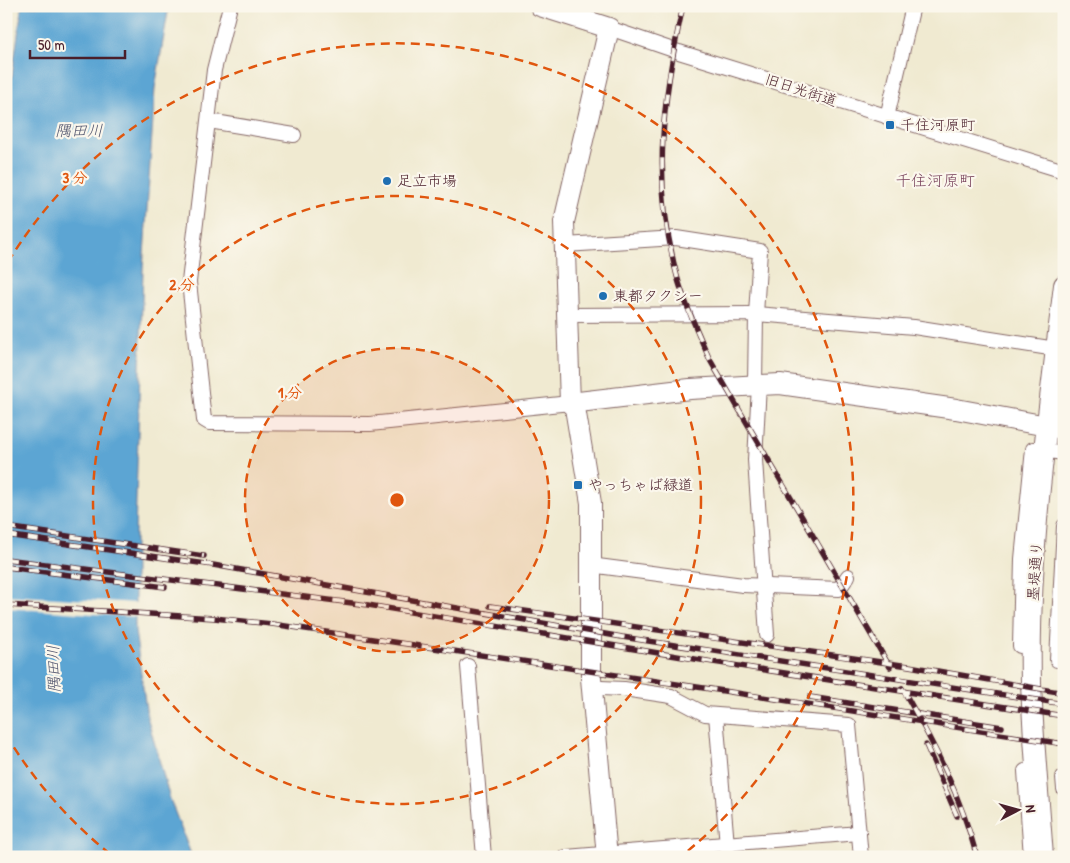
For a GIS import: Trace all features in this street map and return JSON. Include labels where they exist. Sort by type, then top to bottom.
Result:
[{"type":"street","points":[[230,6],[214,70],[189,282],[204,420],[209,423],[370,424],[570,403],[662,391],[780,384],[1058,425]]},
{"type":"street","name":"旧日光街道","points":[[540,6],[887,117],[1064,171]]},
{"type":"street","points":[[887,117],[913,6]]},
{"type":"street","points":[[607,855],[591,678],[591,504],[575,408],[570,403],[565,245],[566,211],[608,28]]},
{"type":"street","points":[[209,121],[294,135]]},
{"type":"street","points":[[565,245],[676,238],[760,251],[756,314],[755,460],[767,635]]},
{"type":"street","name":"墨堤通り","points":[[1056,857],[1044,679],[1047,563],[1058,425],[1056,349],[1064,285]]},
{"type":"street","points":[[567,315],[756,314],[914,327],[1056,349]]},
{"type":"street","points":[[1020,646],[1022,559],[1033,449],[1056,452]]},
{"type":"street","name":"墨堤通り","points":[[1043,857],[1031,683],[1035,562],[1056,452]]},
{"type":"street","points":[[1057,660],[1064,526]]},
{"type":"street","points":[[590,565],[763,587],[839,589],[848,576]]},
{"type":"street","points":[[468,666],[484,857]]},
{"type":"street","points":[[601,688],[624,689],[671,696],[705,714],[849,725],[861,857]]},
{"type":"street","points":[[716,715],[728,850]]},
{"type":"street","points":[[1024,771],[1031,857]]},
{"type":"street","points":[[566,857],[728,850],[859,832]]},
{"type":"water","name":"隅田川","points":[[22,6],[169,6],[155,88],[143,270],[135,534],[135,631],[147,716],[170,799],[192,857],[6,857],[6,118]]},
{"type":"pier","points":[[6,595],[137,603],[137,617],[6,608]]},
{"type":"railway","points":[[683,6],[665,108],[662,174],[669,241],[680,287],[710,360],[890,667]]},
{"type":"railway","points":[[6,527],[204,556]]},
{"type":"railway","points":[[6,535],[213,565],[622,637],[1064,704]]},
{"type":"railway","points":[[6,559],[368,605],[713,662],[1064,716]]},
{"type":"railway","points":[[6,567],[165,587]]},
{"type":"railway","points":[[6,605],[214,618],[272,624],[1064,744]]},
{"type":"railway","points":[[490,606],[909,666],[1064,693]]},
{"type":"railway","points":[[902,688],[945,770],[963,812],[977,857]]},
{"type":"railway","points":[[810,697],[1002,727]]},
{"type":"railway","points":[[926,745],[957,816]]},
{"type":"place","name":"千住河原町","points":[[890,125]]},
{"type":"place","name":"足立市場","points":[[387,181]]},
{"type":"place","name":"東都タクシー","points":[[603,296]]},
{"type":"place","name":"やっちゃば緑道","points":[[578,485]]},
{"type":"district","name":"千住河原町","points":[[935,180]]}]
